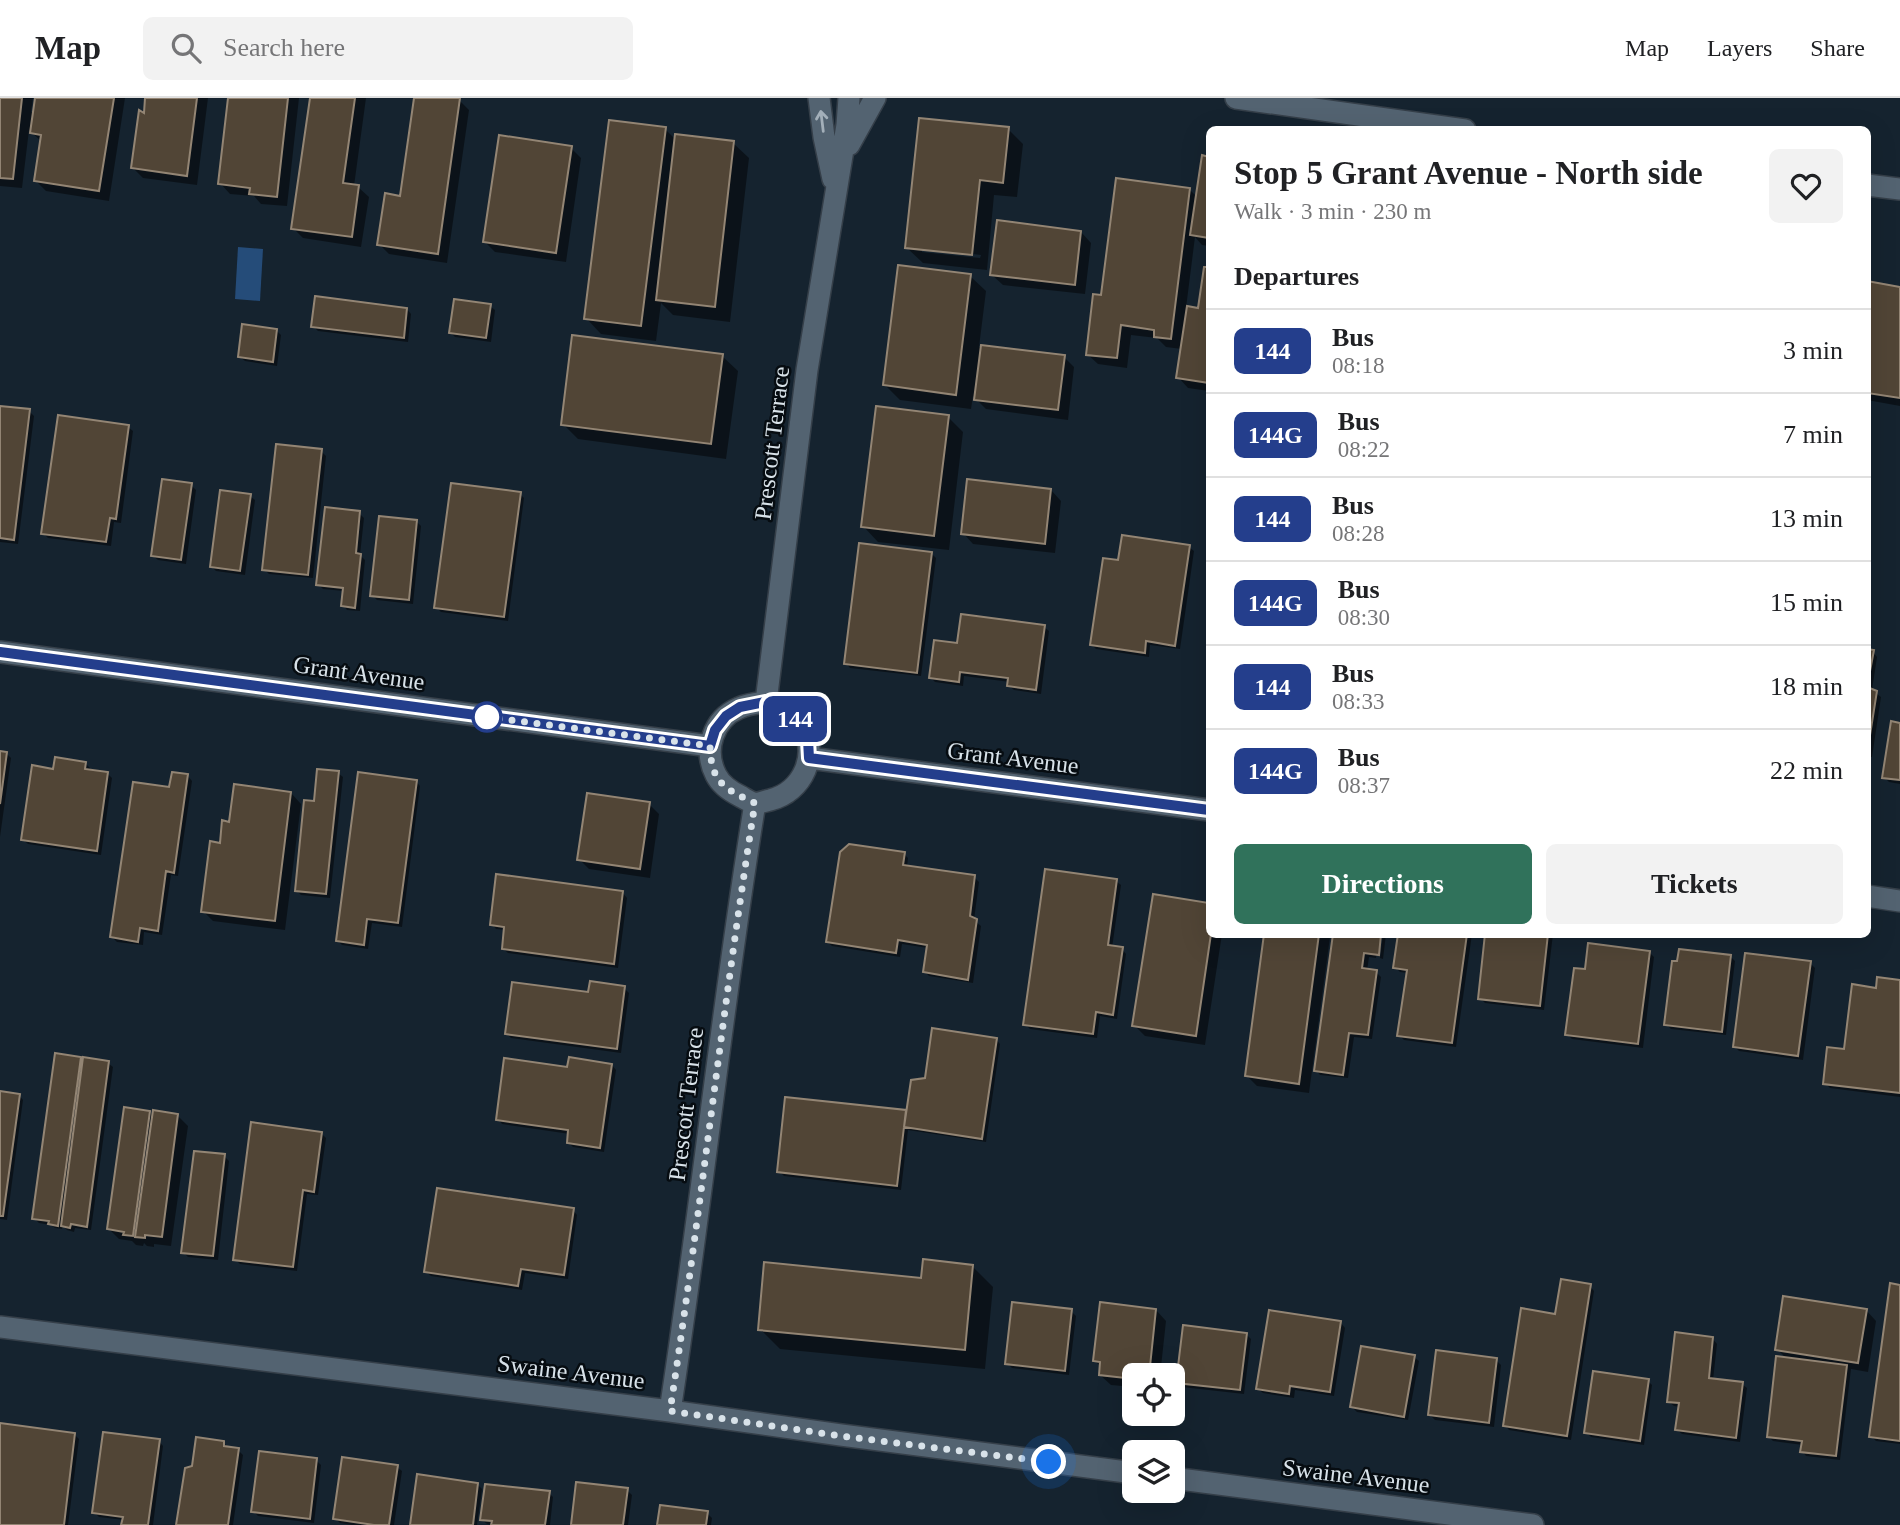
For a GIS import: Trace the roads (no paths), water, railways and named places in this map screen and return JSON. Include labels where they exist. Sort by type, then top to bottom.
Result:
[{"type":"street","name":"Prescott Terrace","points":[[820,98],[824,136],[835,191]]},
{"type":"street","name":"Prescott Terrace","points":[[765,702],[807,370],[849,98]]},
{"type":"street","points":[[841,160],[876,98]]},
{"type":"street","points":[[1236,98],[1436,126]]},
{"type":"street","points":[[1871,185],[1900,189]]},
{"type":"street","name":"Grant Avenue","points":[[0,652],[710,746]]},
{"type":"street","points":[[765,702],[789,712],[801,725],[808,740],[809,758],[804,775],[794,788],[779,798],[755,803],[728,790],[717,777],[711,761],[710,746],[715,730],[726,716],[740,707],[765,702]]},
{"type":"street","name":"Grant Avenue","points":[[809,758],[1206,810]]},
{"type":"street","name":"Prescott Terrace","points":[[670,1411],[737,914],[755,803]]},
{"type":"street","points":[[1871,897],[1900,901]]},
{"type":"street","name":"Swaine Avenue","points":[[0,1327],[670,1411],[1122,1472]]},
{"type":"street","name":"Swaine Avenue","points":[[1185,1480],[1533,1525]]},
{"type":"water","points":[[238,247],[263,249],[260,301],[235,299]]}]
